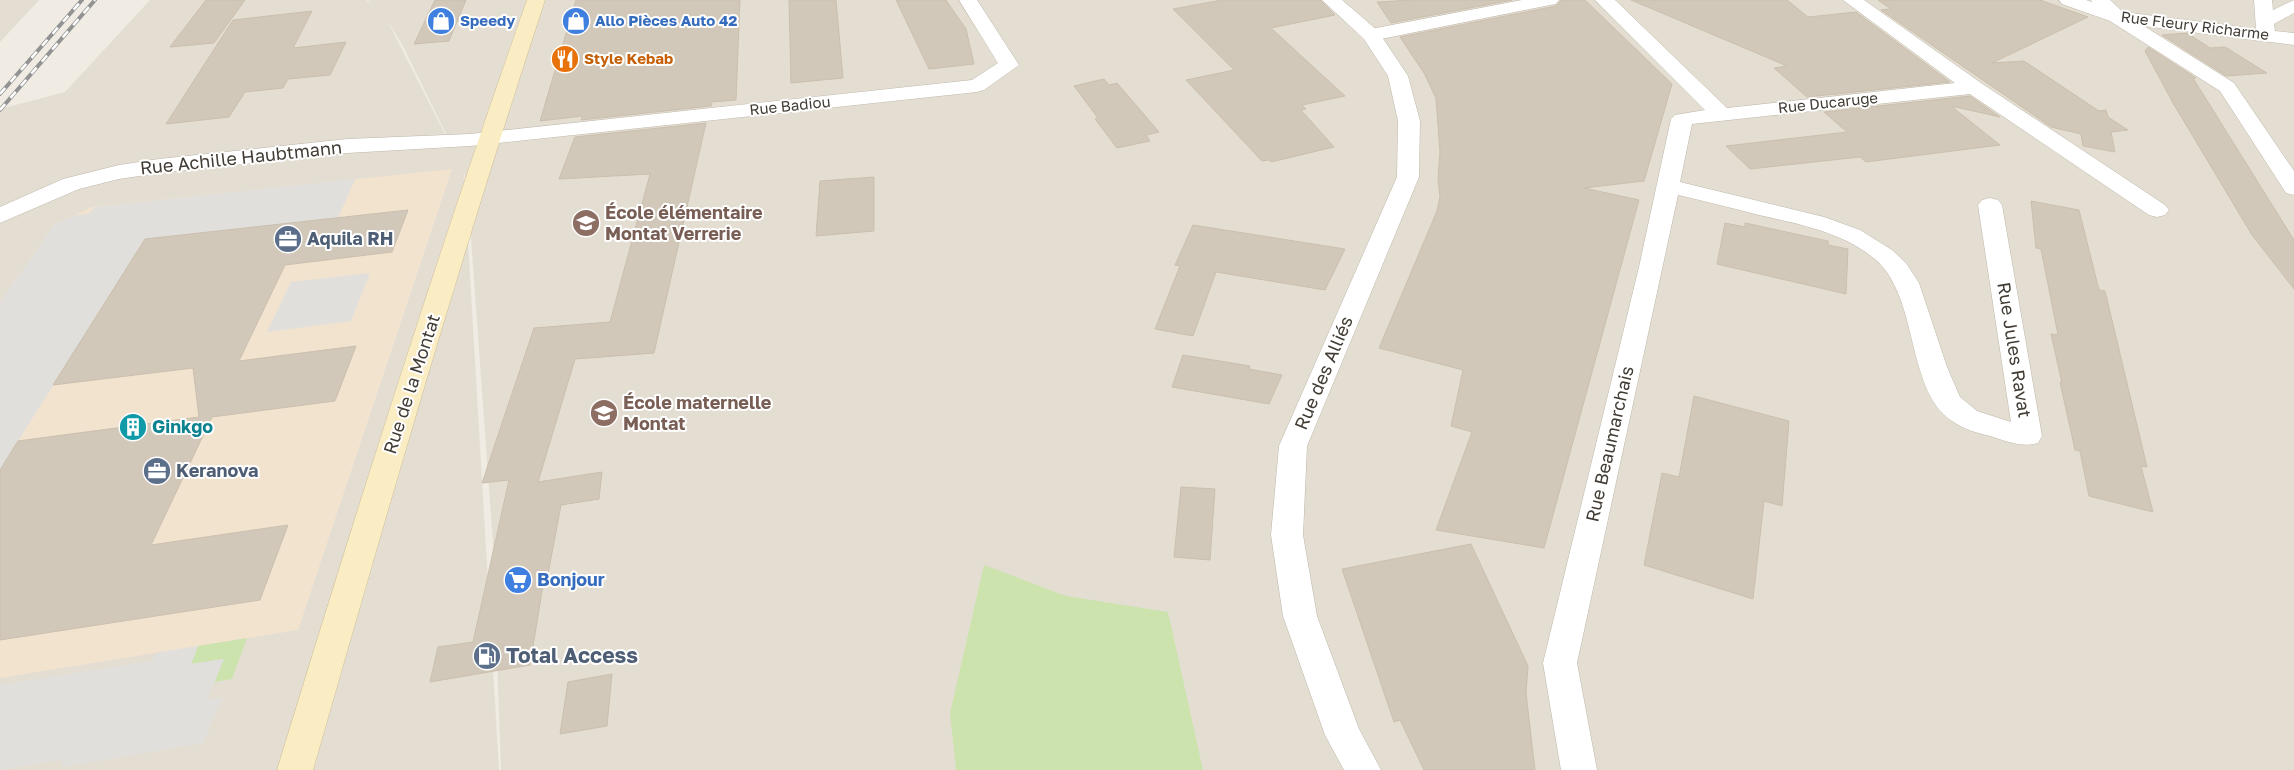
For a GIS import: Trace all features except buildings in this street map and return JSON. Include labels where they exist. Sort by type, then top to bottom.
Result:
[{"type":"main road","name":"Rue de la Montat","points":[[295,770],[377,493],[489,138],[536,0]]},
{"type":"street","name":"Rue Badiou","points":[[489,138],[977,86],[1009,65],[968,0]]},
{"type":"street","name":"Rue des Alliés","points":[[1331,0],[1371,35],[1398,76],[1409,121],[1408,177],[1293,446],[1287,535],[1300,616],[1343,735],[1364,770]]},
{"type":"street","points":[[1371,35],[1550,0]]},
{"type":"street","points":[[1604,0],[1721,114]]},
{"type":"street","points":[[1852,0],[1974,87],[2157,210]]},
{"type":"street","name":"Rue Fleury Richarme","points":[[2068,0],[2117,17],[2265,29],[2294,39]]},
{"type":"street","points":[[2100,0],[2117,17],[2227,87],[2294,188]]},
{"type":"street","points":[[2263,0],[2265,29]]},
{"type":"street","points":[[2265,29],[2294,6]]},
{"type":"street","name":"Rue Ducaruge","points":[[1682,119],[1974,87]]},
{"type":"street","name":"Rue Beaumarchais","points":[[1580,770],[1560,663],[1682,119]]},
{"type":"street","name":"Rue Achille Haubtmann","points":[[0,216],[72,184],[139,169],[347,146],[418,144],[489,138]]},
{"type":"street","name":"Rue Jules Ravat","points":[[1668,186],[1832,227],[1878,250],[1897,268],[1910,287],[1938,378],[1948,399],[1959,413],[1986,425],[2028,436],[1990,205]]},
{"type":"shaded area","points":[[0,0],[39,0],[0,42]]},
{"type":"shaded area","points":[[150,0],[366,0],[372,4],[368,0],[2294,0],[2294,770],[501,770],[493,544],[467,183],[464,173],[499,770],[0,770],[0,109],[65,92]],"holes":[[[387,20],[403,46],[449,140]]]},
{"type":"shaded area","points":[[452,169],[298,630],[0,678],[0,302],[55,224],[92,207]]},
{"type":"shaded area","points":[[355,179],[338,218],[145,239],[0,470],[0,302],[55,224],[75,215],[88,214],[95,207]]},
{"type":"shaded area","points":[[370,273],[351,321],[267,332],[291,282]]},
{"type":"shaded area","points":[[198,646],[191,664],[224,659],[207,700],[224,697],[203,743],[63,767],[60,760],[0,770],[0,685],[152,661],[156,653]]},
{"type":"green space","points":[[984,565],[1066,596],[1168,612],[1203,770],[956,770],[950,713]]},
{"type":"green space","points":[[247,638],[232,679],[214,682],[223,659],[191,664],[198,646]]},
{"type":"railway","points":[[0,94],[82,0]]},
{"type":"railway","points":[[0,110],[95,0]]},
{"type":"place","name":"Speedy","points":[[441,21]]},
{"type":"place","name":"Allo Pièces Auto 42","points":[[576,21]]},
{"type":"place","name":"Style Kebab","points":[[565,59]]},
{"type":"place","name":"École élémentaire Montat Verrerie","points":[[586,223]]},
{"type":"place","name":"Aquila RH","points":[[288,239]]},
{"type":"place","name":"École maternelle Montat","points":[[604,413]]},
{"type":"place","name":"Ginkgo","points":[[133,427]]},
{"type":"place","name":"Keranova","points":[[157,471]]},
{"type":"place","name":"Bonjour","points":[[518,580]]},
{"type":"place","name":"Total Access","points":[[487,656]]}]
